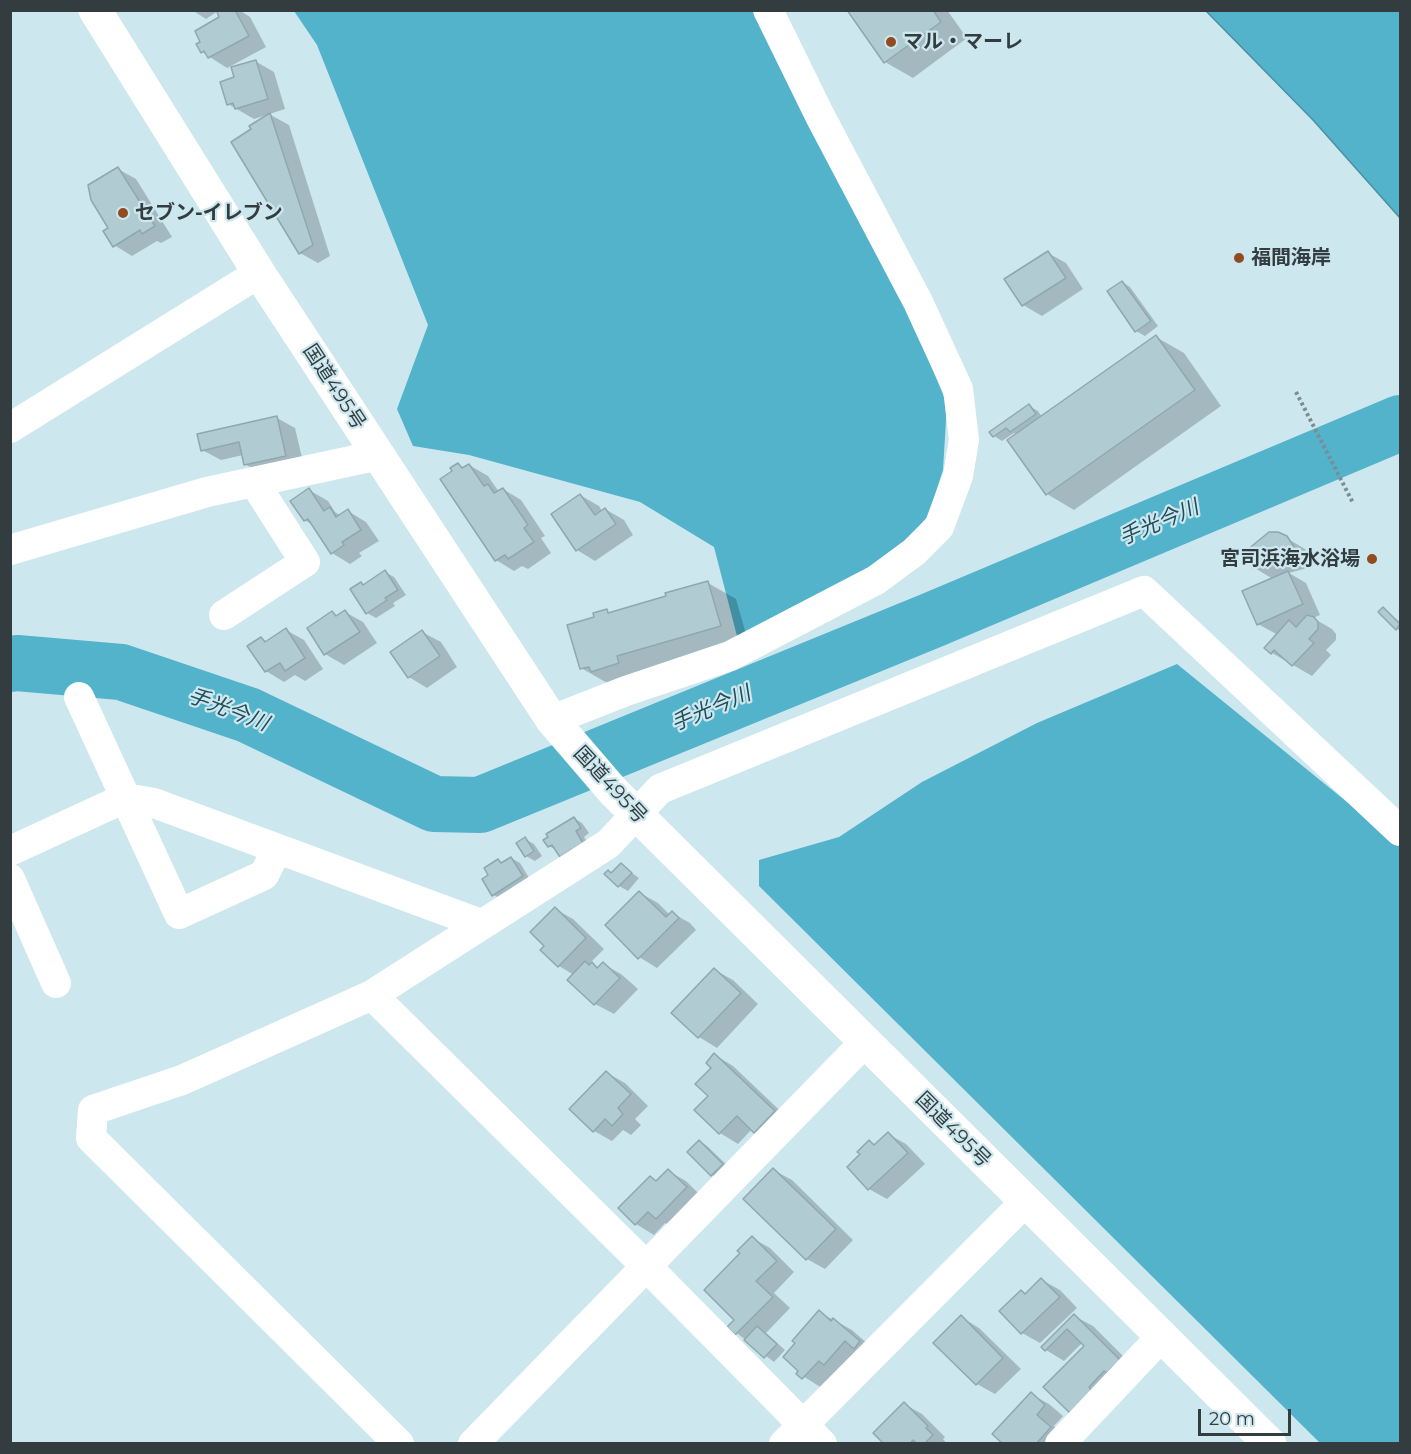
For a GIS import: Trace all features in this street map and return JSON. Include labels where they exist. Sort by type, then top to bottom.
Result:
[{"type":"highway","name":"国道495号","points":[[95,10],[259,273],[562,732],[613,791],[1270,1443]]},
{"type":"street","points":[[562,732],[626,691],[730,656],[876,580],[914,552],[939,527],[958,476],[964,440],[958,389],[918,302],[820,116],[768,10]]},
{"type":"street","points":[[10,428],[259,273]]},
{"type":"street","points":[[10,550],[207,492],[379,455]]},
{"type":"street","points":[[224,615],[305,562],[254,482]]},
{"type":"street","points":[[399,1443],[91,1138],[93,1110],[182,1080],[372,995],[608,844],[660,789],[1144,591],[1401,831]]},
{"type":"street","points":[[79,697],[179,914],[264,875],[277,849]]},
{"type":"street","points":[[10,851],[125,798],[154,803],[481,924]]},
{"type":"street","points":[[10,879],[57,983]]},
{"type":"street","points":[[372,995],[647,1267],[803,1437],[1025,1202]]},
{"type":"street","points":[[473,1443],[865,1042]]},
{"type":"street","points":[[1060,1443],[1162,1336]]},
{"type":"path","points":[[1296,392],[1353,503]]},
{"type":"shaded area","points":[[294,11],[756,11],[906,305],[947,404],[943,470],[928,516],[905,543],[846,585],[738,640],[714,547],[640,502],[469,455],[413,446],[397,409],[428,325],[317,45]]},
{"type":"shaded area","points":[[1206,11],[1400,11],[1400,218],[1313,120]]},
{"type":"shaded area","points":[[1177,664],[1400,845],[1400,1443],[1320,1443],[759,886],[759,860],[839,837],[922,782],[1037,723]]},
{"type":"building","points":[[235,10],[249,36],[208,58],[204,51],[201,53],[196,44],[200,42],[195,31],[219,17],[217,12]]},
{"type":"building","name":"マル・マーレ","points":[[847,10],[933,10],[941,22],[884,63]]},
{"type":"building","points":[[256,60],[268,99],[235,109],[233,103],[227,105],[220,82],[234,77],[231,67]]},
{"type":"building","points":[[270,113],[313,245],[299,254],[231,142],[251,129],[249,126]]},
{"type":"building","name":"セブン-イレブン","points":[[118,167],[155,226],[142,234],[140,230],[113,247],[103,231],[108,228],[91,200],[88,185]]},
{"type":"building","points":[[1048,251],[1066,278],[1022,306],[1004,279]]},
{"type":"building","points":[[1122,281],[1151,321],[1135,332],[1107,291]]},
{"type":"building","points":[[1156,335],[1195,390],[1046,495],[1007,440]]},
{"type":"building","points":[[1029,404],[1036,414],[1010,432],[1006,428],[993,437],[989,432]]},
{"type":"building","points":[[277,416],[286,456],[244,465],[239,442],[201,451],[197,434]]},
{"type":"building","points":[[458,463],[462,468],[469,464],[484,486],[488,484],[494,493],[503,488],[528,525],[524,528],[534,542],[508,559],[505,555],[495,561],[440,479],[452,471],[450,468]]},
{"type":"building","points":[[309,488],[324,511],[330,507],[336,517],[348,509],[361,530],[342,542],[344,545],[331,554],[308,519],[304,521],[290,501]]},
{"type":"building","points":[[580,494],[595,515],[605,508],[616,524],[576,551],[551,514]]},
{"type":"building","points":[[1269,532],[1278,532],[1287,536],[1294,547],[1293,557],[1252,568],[1247,550]]},
{"type":"building","points":[[385,570],[398,590],[366,614],[350,589],[361,582],[363,585]]},
{"type":"building","points":[[1288,571],[1303,604],[1257,625],[1242,591]]},
{"type":"building","points":[[708,581],[721,626],[617,656],[619,663],[591,672],[589,667],[580,669],[567,625],[594,617],[593,613],[607,609],[608,613]]},
{"type":"building","points":[[1383,607],[1400,624],[1396,630],[1378,612]]},
{"type":"building","points":[[345,610],[360,632],[324,655],[307,628],[332,611],[336,616]]},
{"type":"building","points":[[1307,615],[1314,617],[1318,622],[1318,629],[1309,639],[1314,643],[1292,666],[1274,650],[1271,654],[1264,648],[1289,620],[1296,627]]},
{"type":"building","points":[[286,628],[305,658],[285,671],[280,663],[265,672],[247,646],[261,637],[265,642]]},
{"type":"building","points":[[422,630],[440,656],[408,678],[390,652]]},
{"type":"building","points":[[574,817],[581,828],[576,831],[583,843],[560,857],[552,845],[548,847],[543,840],[548,837],[546,834]]},
{"type":"building","points":[[525,837],[534,851],[525,857],[516,843]]},
{"type":"building","points":[[511,857],[523,876],[492,896],[482,879],[488,875],[484,868],[498,859],[501,863]]},
{"type":"building","points":[[621,863],[632,873],[618,887],[604,874],[608,870],[611,873]]},
{"type":"building","points":[[639,891],[666,917],[672,911],[679,918],[638,959],[605,925]]},
{"type":"building","points":[[555,907],[586,938],[558,967],[540,950],[544,946],[530,932]]},
{"type":"building","points":[[585,961],[589,965],[592,962],[597,968],[603,962],[620,978],[594,1005],[567,980]]},
{"type":"building","points":[[714,968],[741,993],[698,1038],[671,1013]]},
{"type":"building","points":[[714,1053],[775,1111],[754,1133],[737,1116],[719,1134],[694,1110],[708,1096],[695,1084],[711,1068],[706,1063]]},
{"type":"building","points":[[606,1071],[631,1094],[618,1108],[623,1114],[612,1126],[605,1119],[593,1132],[569,1109]]},
{"type":"building","points":[[888,1132],[908,1153],[868,1190],[847,1167],[860,1154],[857,1152],[869,1140],[874,1145]]},
{"type":"building","points":[[699,1140],[723,1164],[711,1176],[687,1152]]},
{"type":"building","points":[[773,1168],[836,1229],[806,1260],[743,1199]]},
{"type":"building","points":[[668,1169],[687,1187],[656,1219],[648,1212],[635,1225],[618,1208],[650,1176],[656,1181]]},
{"type":"building","points":[[752,1236],[777,1261],[756,1281],[773,1297],[735,1335],[727,1327],[734,1320],[704,1290],[740,1253],[737,1251]]},
{"type":"building","points":[[1041,1278],[1060,1297],[1021,1334],[999,1311],[1021,1290],[1025,1294]]},
{"type":"building","points":[[819,1310],[831,1321],[833,1318],[860,1341],[854,1349],[845,1341],[824,1365],[819,1361],[802,1379],[796,1374],[798,1371],[783,1357],[795,1343],[792,1341]]},
{"type":"building","points":[[1074,1314],[1120,1360],[1107,1373],[1104,1371],[1089,1387],[1092,1391],[1070,1413],[1043,1387],[1084,1346],[1067,1329],[1045,1351],[1041,1347]]},
{"type":"building","points":[[961,1315],[1003,1358],[976,1385],[933,1343]]},
{"type":"building","points":[[757,1326],[777,1344],[764,1358],[744,1340]]},
{"type":"building","points":[[1031,1392],[1045,1405],[1037,1415],[1051,1427],[1036,1444],[1003,1444],[992,1434]]},
{"type":"building","points":[[904,1402],[928,1426],[926,1428],[933,1435],[924,1444],[917,1444],[913,1440],[910,1444],[884,1444],[873,1433]]},
{"type":"waterway","name":"手光今川","points":[[10,664],[121,672],[248,715],[434,804],[480,805],[930,621],[1400,423]]},
{"type":"place","name":"マル・マーレ","points":[[891,42]]},
{"type":"place","name":"セブン-イレブン","points":[[123,213]]},
{"type":"place","name":"福間海岸","points":[[1239,258]]},
{"type":"place","name":"宮司浜海水浴場","points":[[1372,559]]}]
